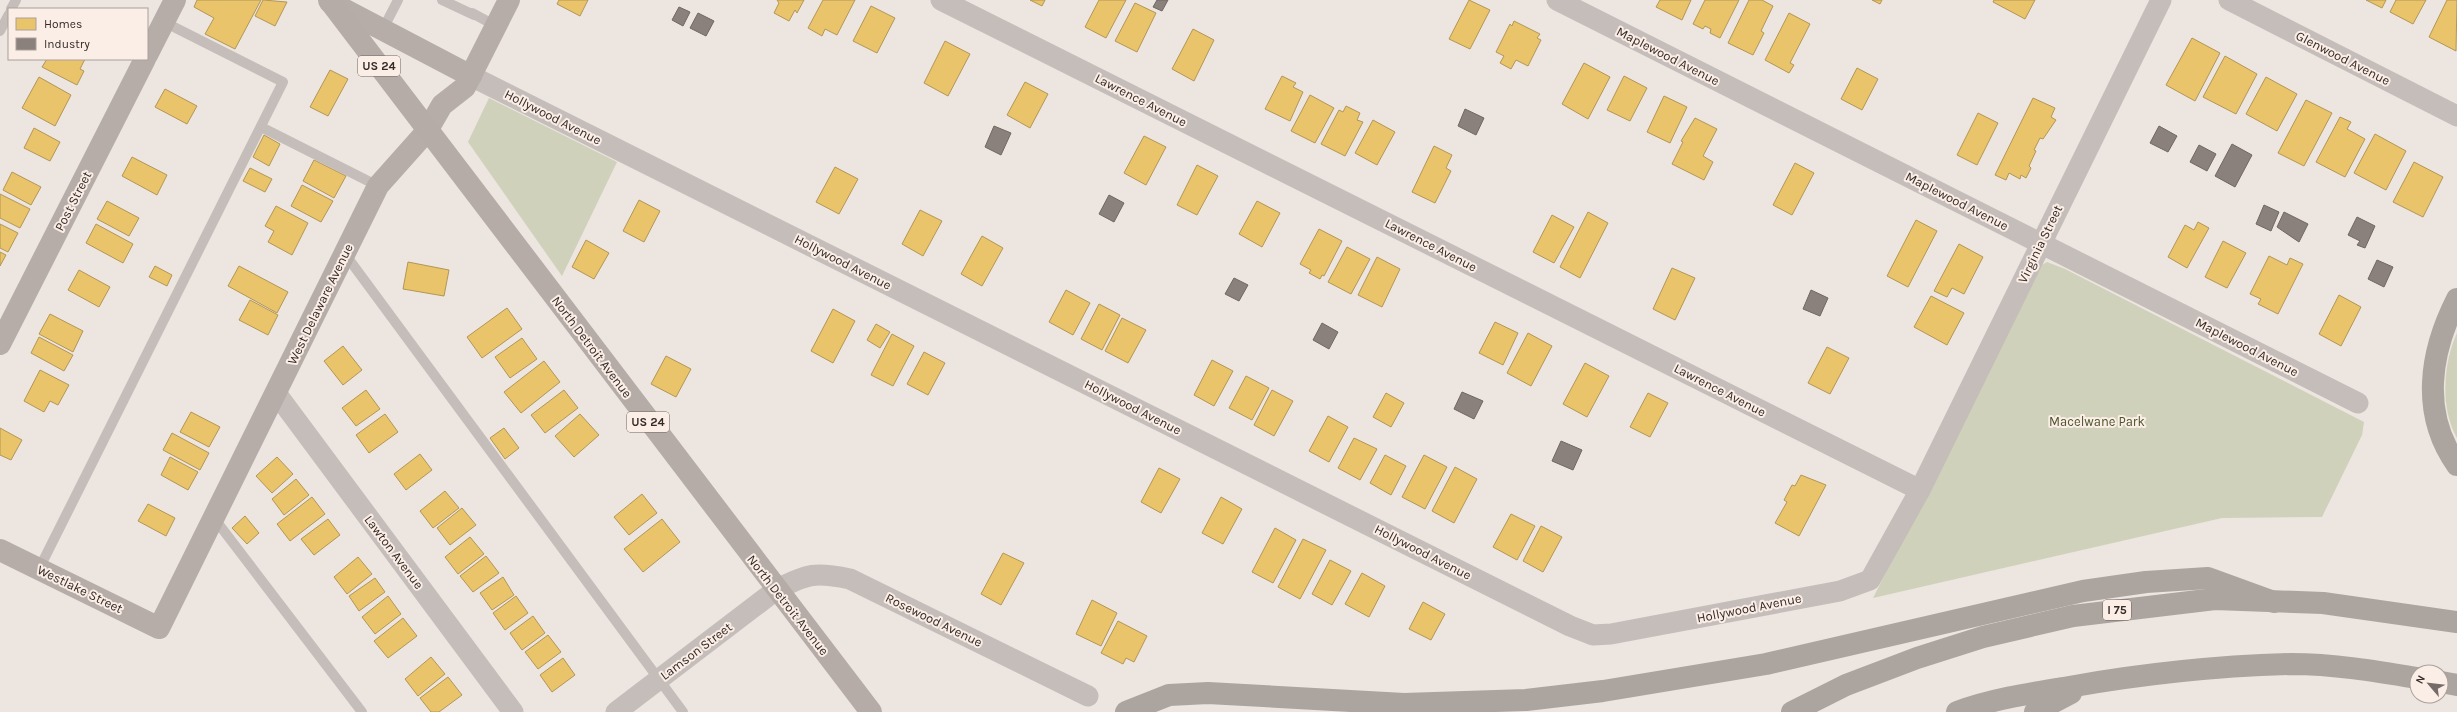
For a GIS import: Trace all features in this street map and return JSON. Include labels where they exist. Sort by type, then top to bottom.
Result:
[{"type":"highway","points":[[2457,299],[2436,351],[2432,378],[2437,427],[2446,449],[2457,465]]},
{"type":"highway","points":[[1126,712],[1169,695],[1208,693],[1404,704],[1526,700],[1603,691],[1766,664],[2083,591],[2146,582],[2208,578],[2274,602]]},
{"type":"highway","name":"I 75","points":[[1792,712],[1846,685],[1917,658],[1983,637],[2066,617],[2215,599],[2323,603],[2457,622]]},
{"type":"highway","points":[[1957,712],[2023,695],[2089,684],[2180,672],[2292,664],[2360,668],[2409,677]]},
{"type":"highway","points":[[2034,712],[2089,684]]},
{"type":"main road","name":"North Detroit Avenue","points":[[329,1],[776,590],[871,712]]},
{"type":"street","points":[[148,53],[175,0]]},
{"type":"street","name":"West Delaware Avenue","points":[[159,628],[378,186],[427,130],[442,105],[466,87],[509,0]]},
{"type":"street","name":"Lawrence Avenue","points":[[942,0],[1920,490]]},
{"type":"street","name":"Maplewood Avenue","points":[[1557,0],[2358,403]]},
{"type":"street","name":"Virginia Street","points":[[1920,490],[2040,243],[2162,0]]},
{"type":"street","name":"Glenwood Avenue","points":[[2229,0],[2457,116]]},
{"type":"street","name":"Hollywood Avenue","points":[[329,1],[382,31],[471,76],[1570,626],[1593,635],[1611,634],[1840,591],[1870,580],[1920,490]]},
{"type":"street","name":"Post Street","points":[[1,337],[144,60]]},
{"type":"street","name":"Lawton Avenue","points":[[276,393],[513,712]]},
{"type":"street","name":"Westlake Street","points":[[0,550],[159,628]]},
{"type":"street","name":"Rosewood Avenue","points":[[776,590],[801,576],[823,574],[850,579],[1088,696]]},
{"type":"street","name":"Lamson Street","points":[[616,712],[776,590]]},
{"type":"lane","points":[[382,31],[398,0]]},
{"type":"lane","points":[[442,0],[496,26]]},
{"type":"lane","points":[[0,31],[8,16]]},
{"type":"lane","points":[[40,569],[283,82],[164,22]]},
{"type":"lane","points":[[261,127],[378,186]]},
{"type":"lane","points":[[345,254],[683,712]]},
{"type":"lane","points":[[214,518],[362,712]]},
{"type":"green space","points":[[489,98],[617,162],[562,276],[468,142]]},
{"type":"green space","name":"Macelwane Park","points":[[2047,262],[2065,269],[2364,422],[2362,435],[2322,517],[2222,518],[1873,598],[2042,265]]},
{"type":"green space","points":[[2457,333],[2457,438],[2448,414],[2445,386],[2449,358]]},
{"type":"building: Homes","points":[[197,0],[261,0],[235,49],[205,34],[214,18],[194,7]]},
{"type":"building: Homes","points":[[263,0],[287,2],[275,26],[255,16]]},
{"type":"building: Homes","points":[[559,0],[588,0],[580,16],[557,4]]},
{"type":"building: Homes","points":[[777,0],[804,0],[797,13],[795,10],[789,21],[774,13],[779,3]]},
{"type":"building: Homes","points":[[823,0],[855,0],[837,35],[825,29],[822,36],[808,28]]},
{"type":"building: Homes","points":[[1030,0],[1045,0],[1042,6]]},
{"type":"building: Homes","points":[[1099,0],[1126,0],[1106,38],[1085,27]]},
{"type":"building: Homes","points":[[1469,0],[1490,10],[1470,49],[1449,39]]},
{"type":"building: Homes","points":[[1660,0],[1691,0],[1682,20],[1656,7]]},
{"type":"building: Homes","points":[[1705,0],[1739,0],[1720,38],[1710,33],[1711,29],[1705,26],[1703,29],[1693,24]]},
{"type":"building: Homes","points":[[1749,0],[1762,0],[1773,6],[1761,31],[1764,33],[1753,55],[1728,43]]},
{"type":"building: Homes","points":[[1872,0],[1882,0],[1880,4]]},
{"type":"building: Homes","points":[[1994,0],[2035,0],[2025,19],[1993,2]]},
{"type":"building: Homes","points":[[2366,0],[2386,0],[2382,8]]},
{"type":"building: Homes","points":[[2396,0],[2426,0],[2413,24],[2390,12]]},
{"type":"building: Homes","points":[[2447,0],[2457,0],[2456,51],[2429,37]]},
{"type":"building: Homes","points":[[1135,3],[1156,13],[1137,52],[1115,41]]},
{"type":"building: Homes","points":[[871,6],[895,18],[877,53],[853,41]]},
{"type":"building: Homes","points":[[1789,13],[1810,24],[1790,63],[1794,65],[1789,73],[1765,60]]},
{"type":"building: Homes","points":[[1514,21],[1540,34],[1537,38],[1541,40],[1528,66],[1516,60],[1511,69],[1500,63],[1504,56],[1496,52],[1510,24],[1512,26]]},
{"type":"building: Homes","points":[[1193,29],[1214,40],[1194,81],[1172,69]]},
{"type":"building: Homes","points":[[2192,38],[2220,53],[2195,101],[2166,85]]},
{"type":"building: Homes","points":[[945,41],[970,54],[948,96],[924,83]]},
{"type":"building: Homes","points":[[2225,56],[2257,74],[2236,114],[2203,97]]},
{"type":"building: Homes","points":[[46,60],[84,60],[80,69],[84,71],[77,85],[42,67]]},
{"type":"building: Homes","points":[[1584,63],[1610,77],[1588,119],[1562,104]]},
{"type":"building: Homes","points":[[1857,68],[1878,79],[1862,110],[1841,99]]},
{"type":"building: Homes","points":[[330,70],[348,79],[328,116],[310,107]]},
{"type":"building: Homes","points":[[1282,76],[1296,83],[1293,87],[1303,92],[1290,121],[1265,109]]},
{"type":"building: Homes","points":[[1624,76],[1647,88],[1630,121],[1607,110]]},
{"type":"building: Homes","points":[[39,77],[71,95],[55,126],[22,108]]},
{"type":"building: Homes","points":[[2266,77],[2297,94],[2277,131],[2246,114]]},
{"type":"building: Homes","points":[[1025,82],[1048,94],[1030,128],[1007,115]]},
{"type":"building: Homes","points":[[165,89],[197,106],[187,124],[155,107]]},
{"type":"building: Homes","points":[[1310,95],[1334,108],[1315,143],[1291,131]]},
{"type":"building: Homes","points":[[1664,96],[1687,107],[1670,143],[1647,132]]},
{"type":"building: Homes","points":[[2033,98],[2055,108],[2051,117],[2056,120],[2043,139],[2040,138],[2034,150],[2036,151],[2029,166],[2031,168],[2026,178],[2021,175],[2020,179],[2009,173],[2006,180],[1995,175]]},
{"type":"building: Homes","points":[[2306,100],[2332,113],[2304,166],[2278,153]]},
{"type":"building: Homes","points":[[1346,106],[1360,113],[1357,120],[1363,122],[1345,156],[1321,144],[1339,110],[1343,112]]},
{"type":"building: Homes","points":[[1978,113],[1998,123],[1977,165],[1957,155]]},
{"type":"building: Homes","points":[[2340,117],[2351,122],[2347,129],[2365,139],[2345,177],[2316,162]]},
{"type":"building: Homes","points":[[1695,118],[1717,129],[1703,156],[1713,162],[1704,180],[1672,164],[1683,142],[1681,141]]},
{"type":"building: Homes","points":[[1373,120],[1395,132],[1377,165],[1355,153]]},
{"type":"building: Homes","points":[[34,128],[60,142],[50,161],[24,148]]},
{"type":"building: Homes","points":[[2375,134],[2406,151],[2386,190],[2354,173]]},
{"type":"building: Homes","points":[[264,135],[280,144],[269,166],[253,157]]},
{"type":"building: Homes","points":[[1144,136],[1166,147],[1146,185],[1124,173]]},
{"type":"building: Homes","points":[[1434,146],[1452,155],[1446,168],[1451,171],[1435,203],[1412,192]]},
{"type":"building: Homes","points":[[132,157],[167,175],[157,195],[122,176]]},
{"type":"building: Homes","points":[[314,160],[346,176],[334,198],[303,181]]},
{"type":"building: Homes","points":[[2414,162],[2443,177],[2423,217],[2393,202]]},
{"type":"building: Homes","points":[[1795,163],[1814,173],[1792,215],[1773,205]]},
{"type":"building: Homes","points":[[1197,165],[1218,176],[1197,215],[1177,205]]},
{"type":"building: Homes","points":[[835,167],[858,179],[839,214],[816,202]]},
{"type":"building: Homes","points":[[250,168],[272,179],[265,192],[243,181]]},
{"type":"building: Homes","points":[[12,172],[41,187],[31,205],[3,190]]},
{"type":"building: Homes","points":[[302,185],[333,201],[321,222],[291,206]]},
{"type":"building: Homes","points":[[0,194],[30,209],[20,228],[0,218]]},
{"type":"building: Homes","points":[[639,200],[660,211],[644,242],[623,231]]},
{"type":"building: Homes","points":[[107,201],[139,218],[129,236],[97,219]]},
{"type":"building: Homes","points":[[1257,201],[1280,213],[1262,247],[1239,234]]},
{"type":"building: Homes","points":[[276,206],[308,223],[292,255],[268,242],[274,231],[265,226]]},
{"type":"building: Homes","points":[[920,210],[942,221],[923,256],[902,244]]},
{"type":"building: Homes","points":[[1588,212],[1608,223],[1580,278],[1560,267]]},
{"type":"building: Homes","points":[[1552,215],[1574,227],[1554,263],[1533,252]]},
{"type":"building: Homes","points":[[1916,220],[1937,231],[1908,287],[1887,276]]},
{"type":"building: Homes","points":[[2198,222],[2209,228],[2187,268],[2168,257],[2185,225],[2194,230]]},
{"type":"building: Homes","points":[[0,224],[18,233],[8,252],[0,248]]},
{"type":"building: Homes","points":[[96,224],[133,244],[123,263],[86,243]]},
{"type":"building: Homes","points":[[1319,229],[1342,241],[1324,276],[1322,275],[1320,279],[1309,273],[1311,270],[1300,264]]},
{"type":"building: Homes","points":[[982,236],[1003,248],[982,286],[961,274]]},
{"type":"building: Homes","points":[[586,240],[609,253],[594,279],[572,267]]},
{"type":"building: Homes","points":[[2223,241],[2246,253],[2227,288],[2205,277]]},
{"type":"building: Homes","points":[[1959,244],[1983,257],[1964,294],[1952,288],[1947,297],[1934,291]]},
{"type":"building: Homes","points":[[1347,247],[1370,259],[1351,294],[1328,282]]},
{"type":"building: Homes","points":[[0,252],[6,255],[0,266]]},
{"type":"building: Homes","points":[[2269,256],[2287,265],[2290,258],[2303,264],[2278,314],[2258,304],[2261,299],[2250,294]]},
{"type":"building: Homes","points":[[1377,257],[1400,269],[1382,307],[1358,295]]},
{"type":"building: Homes","points":[[408,262],[449,270],[444,296],[403,289]]},
{"type":"building: Homes","points":[[155,266],[172,275],[167,286],[149,277]]},
{"type":"building: Homes","points":[[239,266],[288,292],[277,313],[228,286]]},
{"type":"building: Homes","points":[[1672,268],[1695,278],[1675,320],[1653,309]]},
{"type":"building: Homes","points":[[79,270],[110,287],[99,307],[68,290]]},
{"type":"building: Homes","points":[[1066,290],[1090,303],[1073,335],[1049,322]]},
{"type":"building: Homes","points":[[2339,295],[2361,307],[2341,346],[2319,334]]},
{"type":"building: Homes","points":[[1931,296],[1964,313],[1947,345],[1914,327]]},
{"type":"building: Homes","points":[[250,300],[278,315],[268,335],[239,320]]},
{"type":"building: Homes","points":[[1099,304],[1120,315],[1102,350],[1081,339]]},
{"type":"building: Homes","points":[[507,308],[522,329],[482,358],[467,337]]},
{"type":"building: Homes","points":[[833,309],[855,321],[833,363],[811,351]]},
{"type":"building: Homes","points":[[50,314],[83,331],[73,352],[39,334]]},
{"type":"building: Homes","points":[[1122,318],[1146,330],[1128,363],[1105,351]]},
{"type":"building: Homes","points":[[1495,322],[1518,333],[1503,365],[1479,353]]},
{"type":"building: Homes","points":[[876,324],[890,332],[880,348],[867,340]]},
{"type":"building: Homes","points":[[1528,333],[1552,346],[1531,386],[1507,373]]},
{"type":"building: Homes","points":[[892,334],[914,346],[893,386],[871,375]]},
{"type":"building: Homes","points":[[39,337],[73,355],[64,371],[31,353]]},
{"type":"building: Homes","points":[[522,338],[537,359],[510,378],[495,357]]},
{"type":"building: Homes","points":[[343,346],[362,370],[343,385],[324,361]]},
{"type":"building: Homes","points":[[1827,347],[1849,358],[1830,394],[1808,383]]},
{"type":"building: Homes","points":[[924,352],[945,363],[928,395],[907,384]]},
{"type":"building: Homes","points":[[666,356],[691,369],[676,397],[651,384]]},
{"type":"building: Homes","points":[[1212,360],[1233,371],[1214,406],[1194,395]]},
{"type":"building: Homes","points":[[544,361],[560,382],[521,413],[504,392]]},
{"type":"building: Homes","points":[[1585,363],[1609,376],[1587,417],[1563,404]]},
{"type":"building: Homes","points":[[40,370],[69,385],[58,405],[50,401],[44,412],[24,401]]},
{"type":"building: Homes","points":[[1246,376],[1269,388],[1252,420],[1229,408]]},
{"type":"building: Homes","points":[[366,390],[380,409],[356,426],[342,408]]},
{"type":"building: Homes","points":[[564,390],[578,408],[545,433],[531,415]]},
{"type":"building: Homes","points":[[1272,390],[1293,401],[1274,436],[1254,425]]},
{"type":"building: Homes","points":[[1386,393],[1404,403],[1391,427],[1373,417]]},
{"type":"building: Homes","points":[[1648,393],[1668,403],[1650,437],[1630,427]]},
{"type":"building: Homes","points":[[191,412],[220,427],[209,447],[180,432]]},
{"type":"building: Homes","points":[[385,414],[398,432],[369,453],[356,435]]},
{"type":"building: Homes","points":[[580,414],[599,435],[574,457],[555,436]]},
{"type":"building: Homes","points":[[1328,416],[1348,427],[1329,462],[1309,451]]},
{"type":"building: Homes","points":[[0,428],[22,440],[11,460],[0,455]]},
{"type":"building: Homes","points":[[504,428],[519,448],[505,459],[490,438]]},
{"type":"building: Homes","points":[[172,433],[209,453],[200,470],[163,450]]},
{"type":"building: Homes","points":[[1354,438],[1377,449],[1360,480],[1338,468]]},
{"type":"building: Homes","points":[[420,454],[432,470],[406,490],[394,474]]},
{"type":"building: Homes","points":[[1385,455],[1406,466],[1391,495],[1370,483]]},
{"type":"building: Homes","points":[[1424,455],[1447,467],[1425,509],[1402,497]]},
{"type":"building: Homes","points":[[170,457],[198,472],[188,490],[161,475]]},
{"type":"building: Homes","points":[[277,457],[293,474],[272,493],[256,476]]},
{"type":"building: Homes","points":[[1455,467],[1477,479],[1454,523],[1432,511]]},
{"type":"building: Homes","points":[[1159,468],[1180,479],[1161,513],[1141,502]]},
{"type":"building: Homes","points":[[1801,475],[1826,485],[1799,536],[1775,523],[1787,502],[1784,500],[1792,485],[1795,486]]},
{"type":"building: Homes","points":[[296,479],[309,495],[284,515],[272,499]]},
{"type":"building: Homes","points":[[445,491],[459,508],[433,528],[420,511]]},
{"type":"building: Homes","points":[[642,494],[657,513],[629,535],[614,517]]},
{"type":"building: Homes","points":[[312,497],[325,514],[290,541],[277,524]]},
{"type":"building: Homes","points":[[1221,497],[1242,509],[1223,544],[1202,533]]},
{"type":"building: Homes","points":[[148,504],[175,518],[166,536],[138,521]]},
{"type":"building: Homes","points":[[462,508],[476,525],[450,545],[437,528]]},
{"type":"building: Homes","points":[[1511,514],[1535,526],[1517,560],[1493,547]]},
{"type":"building: Homes","points":[[245,516],[259,533],[247,544],[232,528]]},
{"type":"building: Homes","points":[[328,519],[340,535],[314,555],[301,539]]},
{"type":"building: Homes","points":[[662,519],[680,542],[643,572],[624,549]]},
{"type":"building: Homes","points":[[1541,526],[1562,537],[1543,572],[1523,561]]},
{"type":"building: Homes","points":[[1275,528],[1296,540],[1273,583],[1252,572]]},
{"type":"building: Homes","points":[[470,537],[484,554],[458,574],[445,557]]},
{"type":"building: Homes","points":[[1303,539],[1326,550],[1300,599],[1278,587]]},
{"type":"building: Homes","points":[[1003,553],[1024,563],[1001,605],[981,594]]},
{"type":"building: Homes","points":[[486,556],[499,573],[473,592],[460,576]]},
{"type":"building: Homes","points":[[358,557],[372,574],[347,594],[334,577]]},
{"type":"building: Homes","points":[[1330,560],[1351,571],[1332,605],[1312,594]]},
{"type":"building: Homes","points":[[1362,573],[1385,586],[1369,617],[1345,604]]},
{"type":"building: Homes","points":[[503,577],[514,595],[492,610],[480,593]]},
{"type":"building: Homes","points":[[375,578],[385,592],[359,611],[349,596]]},
{"type":"building: Homes","points":[[388,596],[401,614],[375,634],[362,617]]},
{"type":"building: Homes","points":[[516,596],[528,613],[505,630],[493,613]]},
{"type":"building: Homes","points":[[1092,600],[1117,613],[1101,646],[1076,634]]},
{"type":"building: Homes","points":[[1423,602],[1445,614],[1431,640],[1409,629]]},
{"type":"building: Homes","points":[[533,616],[545,633],[522,650],[510,633]]},
{"type":"building: Homes","points":[[403,618],[417,636],[388,658],[374,641]]},
{"type":"building: Homes","points":[[1118,621],[1147,636],[1134,662],[1126,658],[1123,664],[1101,653]]},
{"type":"building: Homes","points":[[548,635],[561,652],[538,669],[525,652]]},
{"type":"building: Homes","points":[[431,657],[445,674],[418,696],[405,679]]},
{"type":"building: Homes","points":[[563,658],[575,675],[552,692],[540,675]]},
{"type":"building: Homes","points":[[448,677],[462,695],[439,712],[431,712],[420,698]]},
{"type":"building: Industry","points":[[1157,0],[1168,0],[1162,11],[1153,7]]},
{"type":"building: Industry","points":[[679,7],[690,12],[683,26],[672,20]]},
{"type":"building: Industry","points":[[698,13],[714,21],[706,36],[690,28]]},
{"type":"building: Industry","points":[[1465,109],[1484,118],[1476,135],[1458,126]]},
{"type":"building: Industry","points":[[994,126],[1011,133],[1001,155],[985,147]]},
{"type":"building: Industry","points":[[2159,126],[2177,136],[2168,152],[2150,143]]},
{"type":"building: Industry","points":[[2232,144],[2252,155],[2235,187],[2215,176]]},
{"type":"building: Industry","points":[[2199,145],[2216,154],[2207,171],[2190,162]]},
{"type":"building: Industry","points":[[1109,195],[1124,203],[1114,222],[1099,214]]},
{"type":"building: Industry","points":[[2264,205],[2279,212],[2271,231],[2256,224]]},
{"type":"building: Industry","points":[[2284,212],[2308,224],[2299,242],[2277,227]]},
{"type":"building: Industry","points":[[2357,217],[2375,226],[2365,248],[2357,245],[2360,241],[2348,235]]},
{"type":"building: Industry","points":[[2377,260],[2393,267],[2384,287],[2368,279]]},
{"type":"building: Industry","points":[[1234,278],[1248,285],[1239,301],[1225,294]]},
{"type":"building: Industry","points":[[1811,290],[1828,298],[1820,316],[1803,309]]},
{"type":"building: Industry","points":[[1322,323],[1338,332],[1329,349],[1313,340]]},
{"type":"building: Industry","points":[[1462,392],[1483,401],[1474,419],[1454,409]]},
{"type":"building: Industry","points":[[1561,441],[1582,450],[1573,470],[1552,461]]}]
